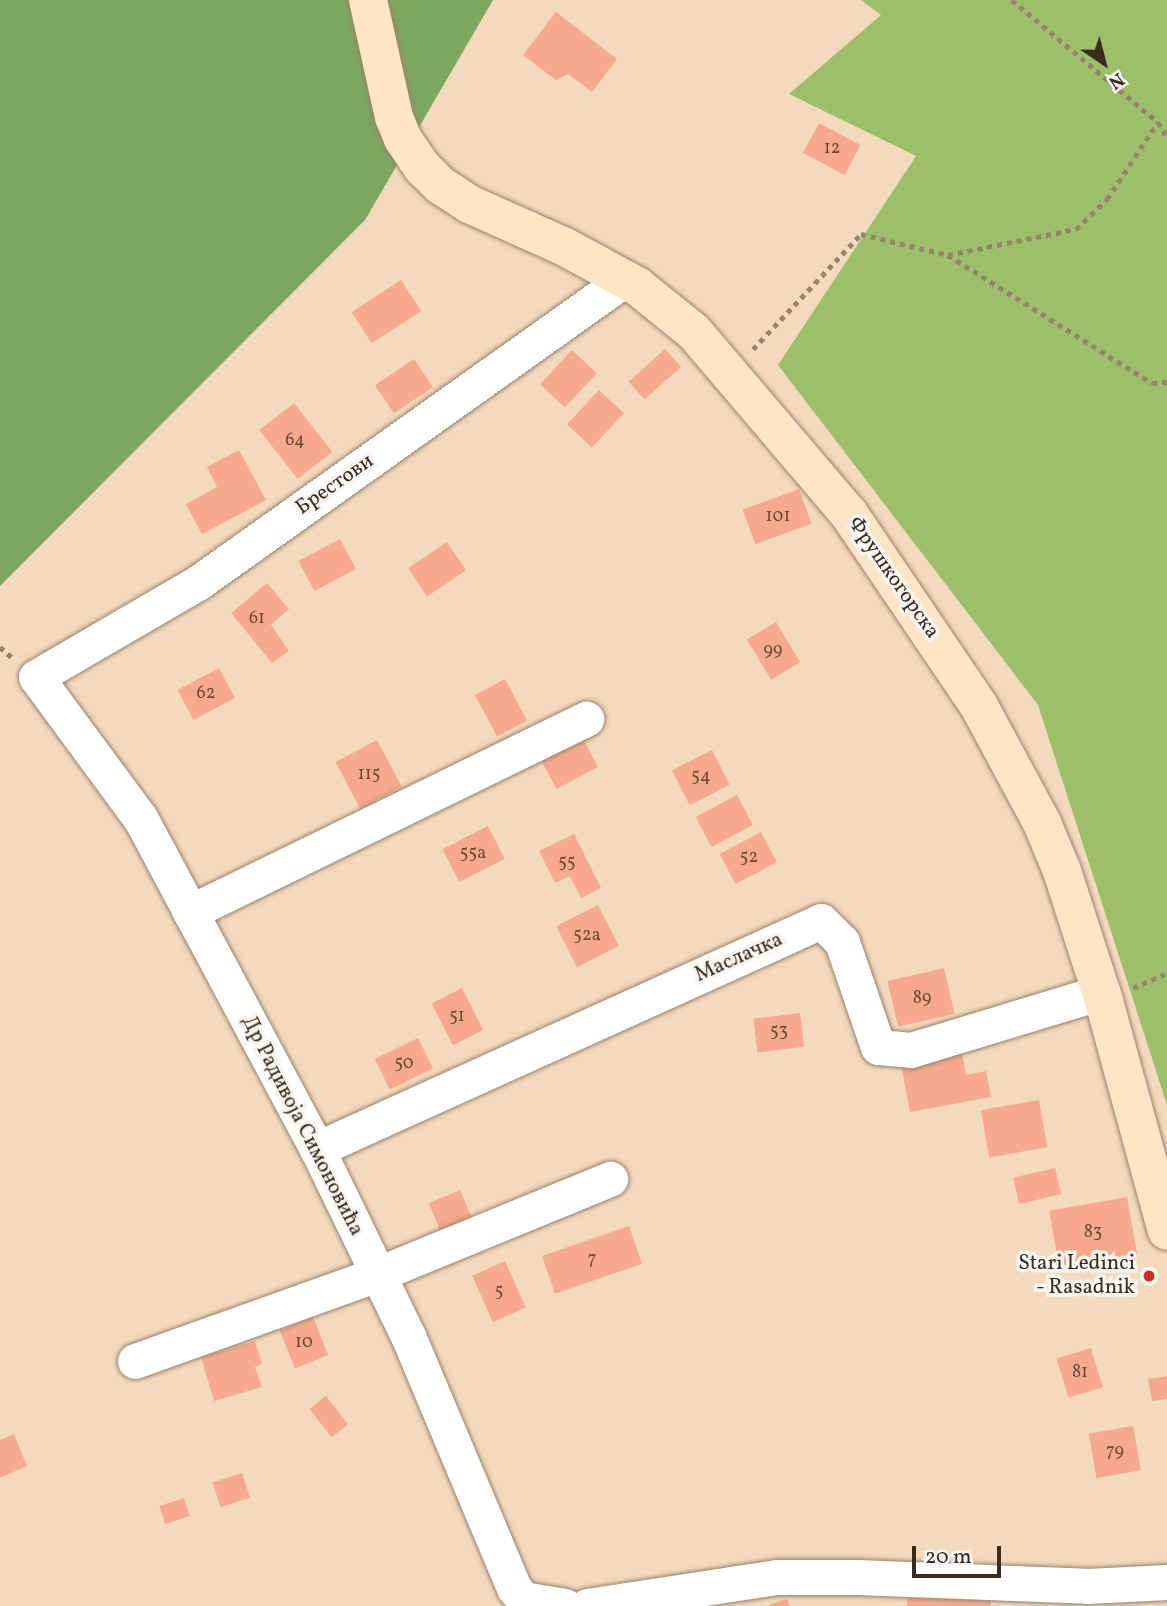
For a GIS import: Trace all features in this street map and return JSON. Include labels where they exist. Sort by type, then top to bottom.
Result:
[{"type":"street","name":"Фрушкогорска","points":[[368,0],[389,98],[403,139],[422,167],[440,185],[469,204],[565,247],[625,279],[694,332],[849,514],[979,706],[1042,823],[1062,871],[1102,992],[1167,1231]]},
{"type":"street","name":"Брестови","points":[[36,677],[199,582],[625,279]]},
{"type":"street","name":"Др Радивоја Симоновића","points":[[36,677],[140,818],[317,1149],[408,1336],[513,1588],[523,1599],[565,1606]]},
{"type":"street","points":[[190,912],[586,719]]},
{"type":"street","name":"Маслачка","points":[[317,1149],[821,921],[842,942],[878,1047],[911,1050],[1102,992]]},
{"type":"street","points":[[135,1361],[378,1274],[610,1178]]},
{"type":"street","points":[[587,1606],[777,1577],[857,1577],[1087,1586],[1167,1582]]},
{"type":"path","points":[[1012,0],[1158,122],[1167,137]]},
{"type":"path","points":[[948,256],[1076,229],[1107,199],[1158,122]]},
{"type":"path","points":[[730,373],[861,234],[948,256],[1152,383],[1167,382]]},
{"type":"green space","points":[[0,0],[493,0],[365,220],[0,586]]},
{"type":"green space","points":[[861,0],[1167,0],[1167,1105],[1038,705],[778,365],[916,156],[789,94],[881,15]]},
{"type":"building","points":[[556,12],[617,59],[592,92],[568,74],[556,80],[523,55]]},
{"type":"building","points":[[819,123],[860,145],[845,175],[803,153]]},
{"type":"building","points":[[401,280],[421,311],[372,343],[352,312]]},
{"type":"building","points":[[665,349],[681,367],[645,400],[629,382]]},
{"type":"building","points":[[572,350],[597,373],[565,408],[540,384]]},
{"type":"building","points":[[414,359],[433,387],[394,413],[375,385]]},
{"type":"building","points":[[599,390],[624,413],[592,448],[567,424]]},
{"type":"building","points":[[294,403],[332,452],[297,479],[259,430]]},
{"type":"building","points":[[239,450],[266,500],[202,534],[186,504],[217,487],[207,467]]},
{"type":"building","points":[[799,489],[812,524],[755,544],[743,510]]},
{"type":"building","points":[[340,539],[356,569],[314,591],[299,561]]},
{"type":"building","points":[[447,542],[466,570],[427,596],[408,568]]},
{"type":"building","points":[[267,583],[289,609],[271,625],[289,651],[272,663],[231,613]]},
{"type":"building","points":[[776,622],[800,662],[771,680],[747,640]]},
{"type":"building","points":[[219,668],[235,698],[193,720],[178,690]]},
{"type":"building","points":[[505,679],[527,720],[497,736],[475,695]]},
{"type":"building","points":[[582,737],[598,767],[556,789],[541,759]]},
{"type":"building","points":[[377,740],[402,787],[360,809],[336,762]]},
{"type":"building","points":[[712,750],[730,785],[690,805],[672,770]]},
{"type":"building","points":[[737,795],[753,825],[711,847],[696,817]]},
{"type":"building","points":[[488,826],[505,859],[459,882],[443,849]]},
{"type":"building","points":[[761,832],[777,862],[735,884],[720,854]]},
{"type":"building","points":[[574,834],[601,888],[581,898],[570,876],[555,883],[539,851]]},
{"type":"building","points":[[598,905],[619,946],[577,967],[556,926]]},
{"type":"building","points":[[944,968],[955,1014],[898,1027],[887,981]]},
{"type":"building","points":[[462,988],[483,1030],[453,1045],[432,1003]]},
{"type":"building","points":[[800,1013],[804,1047],[757,1052],[753,1019]]},
{"type":"building","points":[[418,1038],[433,1069],[390,1090],[375,1059]]},
{"type":"building","points":[[961,1048],[966,1075],[986,1071],[991,1097],[910,1112],[900,1059]]},
{"type":"building","points":[[1039,1100],[1047,1147],[989,1158],[981,1110]]},
{"type":"building","points":[[1055,1168],[1061,1194],[1019,1204],[1013,1178]]},
{"type":"building","points":[[460,1190],[473,1220],[442,1234],[429,1203]]},
{"type":"building","points":[[1127,1197],[1137,1255],[1059,1269],[1049,1211]]},
{"type":"building","points":[[629,1226],[642,1264],[555,1294],[542,1256]]},
{"type":"building","points":[[505,1261],[526,1308],[493,1322],[472,1276]]},
{"type":"building","points":[[313,1317],[328,1355],[295,1369],[280,1330]]},
{"type":"building","points":[[255,1341],[262,1364],[255,1367],[262,1387],[214,1401],[201,1357]]},
{"type":"building","points":[[1091,1348],[1103,1387],[1069,1398],[1057,1359]]},
{"type":"building","points":[[1167,1376],[1167,1399],[1152,1401],[1148,1379]]},
{"type":"building","points":[[326,1396],[348,1424],[332,1437],[309,1409]]},
{"type":"building","points":[[1133,1426],[1141,1470],[1096,1478],[1089,1434]]},
{"type":"building","points":[[14,1434],[27,1466],[0,1478],[0,1440]]},
{"type":"building","points":[[242,1473],[250,1498],[221,1507],[213,1483]]},
{"type":"building","points":[[184,1498],[190,1516],[165,1524],[159,1506]]},
{"type":"building","points":[[907,1598],[991,1599],[991,1606],[907,1606]]},
{"type":"building","points":[[787,1599],[790,1606],[769,1606],[769,1605]]},
{"type":"place","name":"Stari Ledinci - Rasadnik","points":[[1149,1276]]}]
